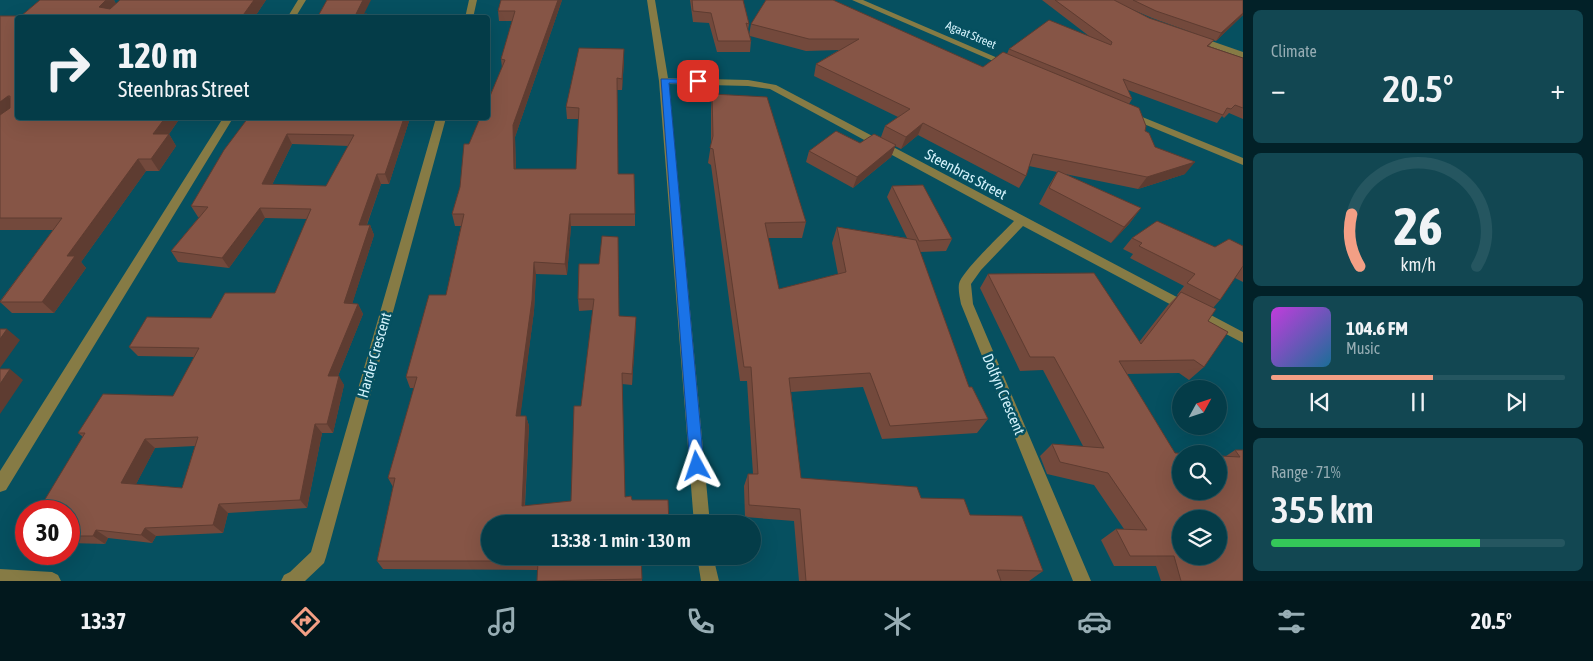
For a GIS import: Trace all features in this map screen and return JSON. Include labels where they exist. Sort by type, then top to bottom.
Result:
[{"type":"street","points":[[293,15],[302,0]]},
{"type":"street","points":[[470,15],[474,0]]},
{"type":"street","points":[[651,0],[664,81],[701,515]]},
{"type":"street","name":"Agaat Street","points":[[856,0],[1022,70]]},
{"type":"street","points":[[1190,37],[1243,54]]},
{"type":"street","name":"Steenbras Street","points":[[664,81],[748,83],[773,87],[1243,338]]},
{"type":"street","points":[[1123,112],[1243,162]]},
{"type":"street","points":[[0,485],[227,120]]},
{"type":"street","name":"Harder Crescent","points":[[290,581],[296,578],[318,557],[440,120]]},
{"type":"street","name":"Dolfyn Crescent","points":[[1021,221],[965,282],[967,304],[1082,581]]},
{"type":"street","points":[[707,565],[710,581]]},
{"type":"street","points":[[0,578],[52,581]]},
{"type":"building","points":[[40,0],[106,0],[99,7],[110,9],[120,0],[254,0],[243,15],[22,15]]},
{"type":"building","points":[[327,0],[363,0],[356,14],[367,14],[366,15],[319,15]]},
{"type":"building","points":[[501,0],[558,0],[513,125],[514,169],[576,169],[579,108],[566,107],[579,48],[624,49],[622,79],[617,78],[618,174],[634,174],[635,214],[570,214],[565,264],[534,262],[532,300],[516,416],[526,416],[522,506],[571,501],[574,406],[581,406],[594,299],[578,299],[579,264],[599,264],[602,236],[618,237],[619,316],[636,317],[632,374],[622,373],[625,497],[631,496],[632,500],[668,500],[669,515],[481,515],[481,561],[377,561],[395,478],[388,478],[417,377],[406,377],[429,295],[446,295],[464,214],[452,214],[460,187],[464,144],[469,144],[479,120],[490,120],[490,96],[505,60],[501,59],[515,11],[498,11]]},
{"type":"building","points":[[692,0],[743,0],[751,41],[718,41],[711,13],[693,11]]},
{"type":"building","points":[[766,0],[833,0],[983,67],[1003,52],[1139,108],[1146,126],[1145,131],[1149,133],[1155,147],[1195,162],[1147,177],[1033,154],[1026,176],[923,123],[906,137],[885,126],[910,109],[816,64],[859,39],[809,39],[751,24]]},
{"type":"building","points":[[1055,0],[1114,0],[1149,18],[1214,40],[1207,46],[1243,58],[1243,108],[1235,105],[1231,109],[1227,108],[1223,115],[1123,79],[1132,99],[1009,49],[1049,20],[1111,45],[1112,42]]},
{"type":"building","points":[[1133,0],[1243,0],[1243,13],[1221,33],[1156,11]]},
{"type":"building","points":[[0,16],[15,16],[15,120],[164,120],[153,134],[169,134],[151,159],[138,159],[67,256],[75,256],[42,302],[0,302],[62,218],[0,218],[0,115],[10,108],[10,96],[0,102]]},
{"type":"building","points":[[712,94],[767,97],[806,222],[765,223],[779,289],[846,272],[837,227],[916,240],[969,387],[972,387],[988,419],[890,426],[870,373],[789,378],[801,478],[917,487],[921,498],[964,499],[970,515],[1022,516],[1043,571],[997,570],[1001,581],[806,581],[800,509],[749,505],[748,474],[758,474],[751,367],[744,367],[713,149],[710,148],[713,136]]},
{"type":"building","points":[[246,120],[403,120],[385,174],[377,174],[359,225],[370,225],[344,303],[358,304],[328,376],[339,376],[327,424],[315,424],[300,500],[219,504],[213,525],[145,528],[141,535],[96,530],[93,536],[80,536],[80,500],[45,500],[85,433],[78,433],[103,394],[173,396],[199,348],[129,347],[147,317],[211,318],[225,293],[275,293],[311,209],[260,208],[222,258],[171,251],[208,207],[191,206],[224,150]],"holes":[[[287,134],[354,135],[326,186],[262,184]],[[198,437],[182,488],[121,483],[145,439]]]},
{"type":"building","points":[[836,131],[860,143],[874,134],[896,145],[857,177],[809,151]]},
{"type":"building","points":[[1058,171],[1141,208],[1124,227],[1049,188]]},
{"type":"building","points":[[923,185],[952,239],[919,241],[892,186]]},
{"type":"building","points":[[1157,221],[1215,247],[1229,239],[1243,246],[1243,266],[1220,300],[1187,283],[1195,274],[1139,246],[1142,243],[1132,238]]},
{"type":"building","points":[[1094,273],[1141,344],[1181,292],[1216,309],[1208,321],[1228,332],[1204,367],[1194,360],[1119,361],[1172,448],[1172,500],[1227,500],[1227,456],[1240,457],[1235,450],[1243,450],[1243,581],[1181,581],[1177,565],[1227,565],[1227,510],[1172,510],[1172,556],[1130,556],[1116,529],[1147,530],[1108,473],[1060,462],[1052,444],[1104,448],[1054,357],[1030,357],[988,274]]},
{"type":"building","points":[[0,329],[7,329],[0,339]]},
{"type":"building","points":[[0,369],[10,369],[0,384]]},
{"type":"building","points":[[538,565],[641,565],[642,579],[537,581]]},
{"type":"route","points":[[697,466],[664,81],[698,81]]}]
